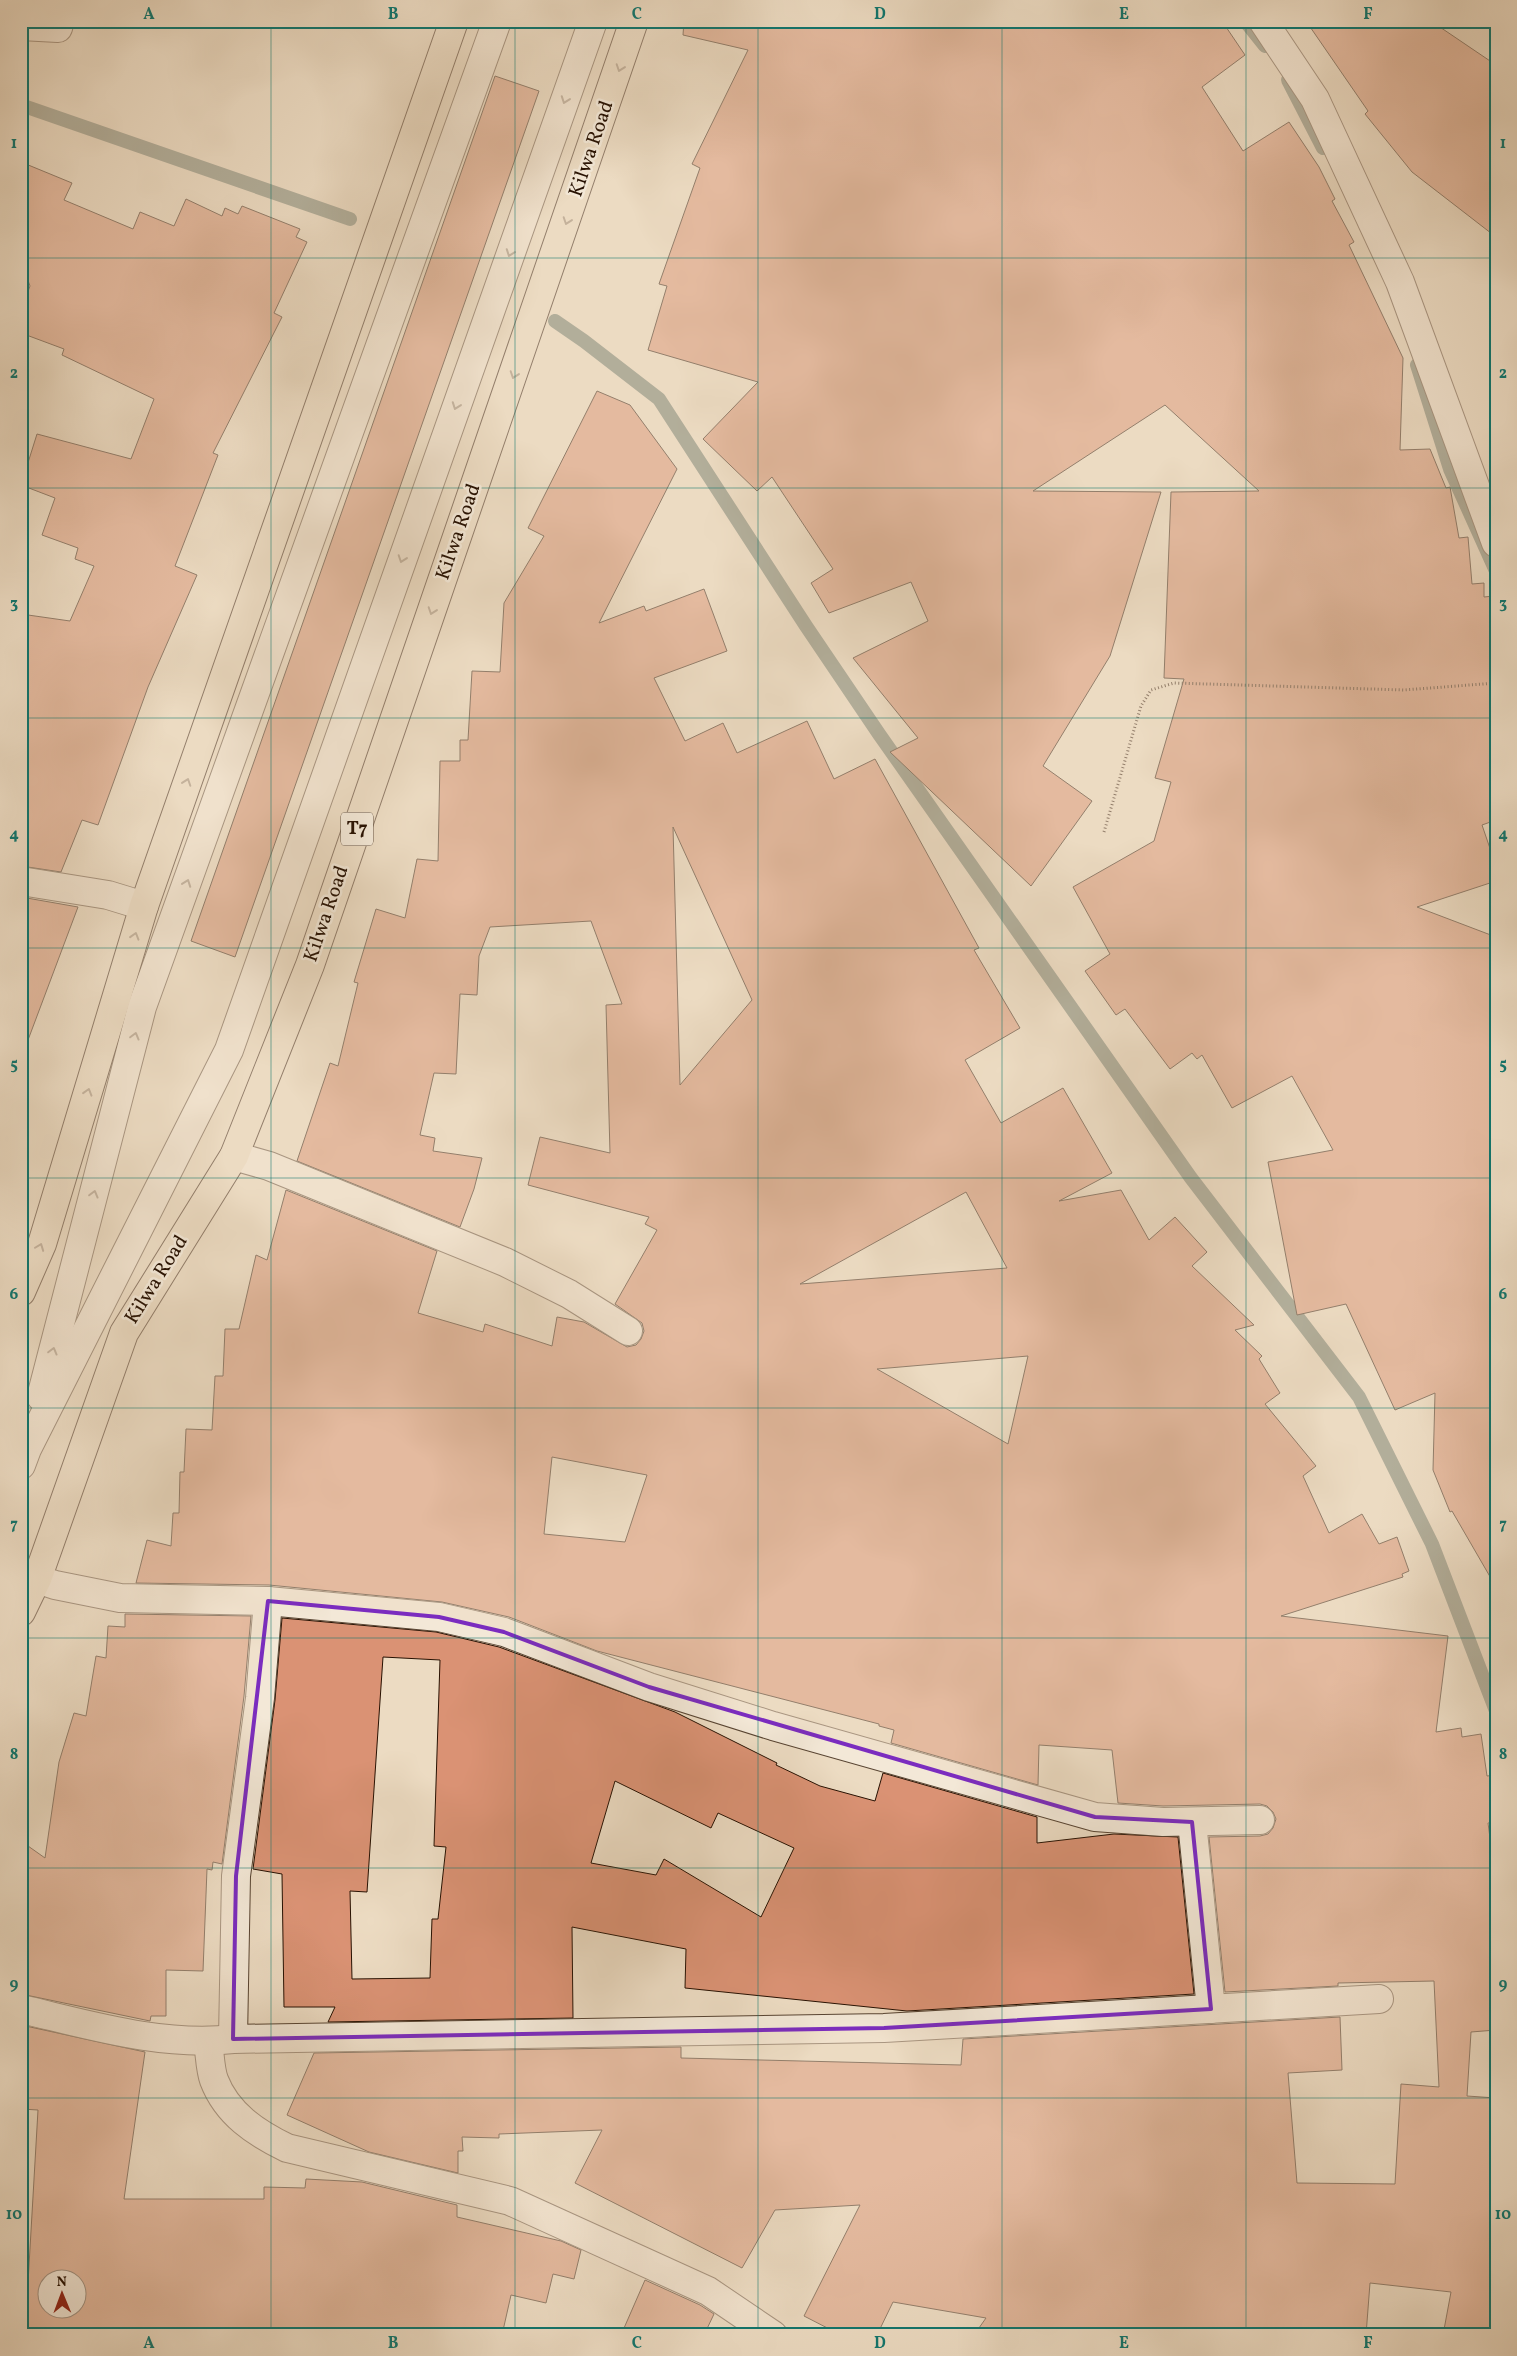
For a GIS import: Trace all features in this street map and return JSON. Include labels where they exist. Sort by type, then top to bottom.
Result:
[{"type":"highway","points":[[21,1292],[42,1244],[144,906],[454,21]]},
{"type":"highway","name":"Kilwa Road","points":[[21,1612],[37,1579],[124,1333],[234,1156],[310,965],[634,21]]},
{"type":"street","points":[[21,26],[58,28],[60,21]]},
{"type":"street","points":[[24,1457],[142,1007],[497,21]]},
{"type":"street","points":[[24,1457],[229,1050],[593,21]]},
{"type":"street","points":[[1263,21],[1316,99],[1400,282],[1496,543]]},
{"type":"street","points":[[21,881],[108,895],[144,906]]},
{"type":"street","points":[[234,1156],[269,1166],[505,1262],[569,1294],[628,1331]]},
{"type":"street","points":[[37,1579],[54,1585],[120,1598],[268,1601],[439,1617],[504,1632],[649,1687],[773,1726],[1086,1814],[1162,1822],[1260,1820]]},
{"type":"street","points":[[268,1601],[260,1698],[236,1876],[220,2040],[214,2080],[234,2114],[258,2134],[287,2148],[510,2201],[708,2291],[773,2335]]},
{"type":"street","points":[[1192,1822],[1211,2009]]},
{"type":"street","points":[[21,2009],[136,2035],[220,2040],[884,2028],[1378,2000]]},
{"type":"path","points":[[1104,832],[1141,706],[1151,690],[1174,683],[1404,690],[1496,683]]},
{"type":"highlighted area","points":[[268,1601],[439,1617],[504,1632],[649,1687],[1095,1817],[1192,1822],[1211,2009],[884,2028],[233,2039],[236,1876]]},
{"type":"building","points":[[684,21],[1222,21],[1245,55],[1202,87],[1243,151],[1289,122],[1319,167],[1335,199],[1332,201],[1354,242],[1349,245],[1403,358],[1400,450],[1430,449],[1446,488],[1450,487],[1459,538],[1468,537],[1472,584],[1484,583],[1484,597],[1494,596],[1496,820],[1482,825],[1496,866],[1496,881],[1417,907],[1496,937],[1496,1587],[1452,1511],[1450,1512],[1433,1470],[1435,1393],[1395,1410],[1346,1304],[1297,1315],[1268,1162],[1333,1150],[1292,1076],[1232,1108],[1202,1055],[1197,1059],[1192,1053],[1170,1069],[1125,1009],[1116,1015],[1085,971],[1110,954],[1073,887],[1154,841],[1171,782],[1155,778],[1184,679],[1164,678],[1171,492],[1259,491],[1165,405],[1033,491],[1161,492],[1110,656],[1043,766],[1092,801],[1031,886],[890,752],[918,738],[853,658],[928,621],[911,582],[829,613],[811,583],[833,569],[772,477],[757,491],[703,439],[758,382],[648,350],[667,286],[659,284],[700,168],[692,164],[748,50],[683,35]]},
{"type":"building","points":[[1306,21],[1431,21],[1496,65],[1496,237],[1412,172],[1365,114],[1368,111]]},
{"type":"building","points":[[495,76],[539,91],[235,957],[191,941]]},
{"type":"building","points":[[21,162],[72,183],[64,200],[133,229],[140,212],[174,226],[186,199],[222,216],[225,208],[238,214],[242,206],[300,229],[296,237],[307,242],[274,313],[282,317],[213,453],[218,455],[175,566],[197,575],[148,687],[98,825],[82,820],[61,872],[21,866],[21,614],[70,621],[94,566],[75,559],[78,548],[42,535],[55,498],[21,485],[37,434],[131,459],[154,399],[62,355],[64,349],[21,333],[21,310],[30,286],[21,261]]},
{"type":"building","points":[[597,391],[630,405],[677,469],[599,623],[644,606],[646,611],[704,589],[727,651],[654,678],[685,741],[723,723],[737,753],[807,721],[834,779],[875,759],[979,948],[974,950],[1020,1028],[965,1060],[1001,1123],[1063,1088],[1112,1173],[1059,1201],[1121,1190],[1149,1240],[1175,1217],[1207,1252],[1192,1266],[1254,1325],[1235,1330],[1262,1356],[1259,1359],[1280,1393],[1265,1404],[1316,1466],[1303,1476],[1329,1533],[1362,1514],[1379,1544],[1397,1537],[1409,1571],[1402,1574],[1403,1577],[1281,1616],[1448,1636],[1436,1732],[1461,1728],[1462,1737],[1481,1734],[1487,1776],[1496,1775],[1496,1822],[1488,1823],[1496,1883],[1496,2030],[1471,2032],[1467,2096],[1496,2098],[1496,2335],[1443,2335],[1451,2292],[1370,2283],[1366,2335],[974,2335],[986,2318],[893,2302],[877,2335],[841,2335],[804,2316],[860,2205],[775,2210],[742,2268],[575,2183],[602,2130],[499,2134],[499,2138],[462,2137],[463,2151],[458,2151],[458,2173],[369,2152],[287,2115],[314,2053],[681,2047],[681,2058],[961,2065],[963,2039],[1340,2017],[1342,2070],[1288,2073],[1297,2183],[1395,2184],[1401,2084],[1439,2087],[1434,1981],[1338,1983],[1338,1986],[1225,1992],[1209,1837],[1260,1836],[1268,1834],[1273,1828],[1276,1819],[1273,1812],[1267,1806],[1260,1804],[1163,1806],[1118,1803],[1112,1750],[1039,1745],[1038,1785],[891,1743],[894,1730],[879,1726],[879,1724],[597,1651],[509,1617],[442,1602],[269,1585],[136,1583],[147,1540],[171,1546],[173,1513],[179,1513],[180,1472],[184,1472],[186,1429],[212,1430],[215,1376],[223,1376],[225,1329],[239,1329],[256,1255],[267,1260],[286,1190],[437,1251],[418,1313],[483,1332],[485,1324],[552,1346],[557,1317],[584,1322],[627,1347],[636,1345],[644,1331],[642,1323],[615,1304],[657,1230],[645,1224],[649,1217],[528,1185],[540,1137],[610,1153],[606,1005],[622,1004],[591,921],[490,927],[479,956],[477,995],[460,994],[456,1074],[434,1073],[420,1135],[435,1138],[433,1151],[482,1158],[474,1189],[460,1227],[297,1161],[330,1063],[338,1066],[358,983],[354,982],[376,909],[405,918],[417,859],[438,861],[440,761],[460,761],[460,740],[468,740],[472,671],[500,672],[504,603],[544,536],[528,528]],"holes":[[[673,827],[752,1000],[680,1085]],[[966,1192],[1007,1268],[800,1284]],[[1028,1356],[1008,1444],[877,1369]],[[552,1457],[647,1475],[625,1542],[544,1534]]]},
{"type":"building","points":[[21,897],[78,907],[25,1048],[21,1048]]},
{"type":"building","points":[[125,1614],[251,1616],[244,1696],[222,1864],[213,1862],[212,1870],[207,1869],[203,1971],[166,1970],[166,2016],[151,2016],[150,2021],[21,1994],[21,1841],[45,1858],[59,1762],[74,1713],[86,1716],[96,1656],[106,1658],[108,1626],[125,1627]]},
{"type":"building","points":[[282,1618],[436,1632],[499,1647],[675,1712],[820,1786],[875,1801],[883,1773],[1037,1817],[1037,1843],[1114,1834],[1178,1837],[1194,1994],[907,2011],[685,1988],[686,1949],[572,1927],[573,2018],[328,2022],[335,2007],[284,2007],[282,1874],[253,1869],[275,1700]],"holes":[[[383,1657],[440,1660],[434,1846],[446,1847],[438,1919],[432,1919],[430,1978],[352,1979],[350,1891],[367,1892]],[[615,1781],[711,1828],[718,1813],[794,1848],[761,1917],[664,1859],[656,1875],[591,1863]]]},
{"type":"building","points":[[21,2025],[145,2052],[124,2199],[264,2199],[264,2187],[305,2188],[306,2179],[362,2182],[457,2205],[457,2217],[561,2241],[581,2250],[574,2279],[553,2274],[546,2303],[511,2295],[502,2335],[25,2335],[38,2110],[21,2109]]},
{"type":"building","points":[[645,2280],[700,2305],[714,2314],[704,2335],[621,2335]]},
{"type":"waterway","points":[[1245,21],[1265,46]]},
{"type":"waterway","points":[[1288,80],[1323,148]]},
{"type":"waterway","points":[[21,105],[350,219]]},
{"type":"waterway","points":[[555,321],[659,399],[806,626],[879,734],[1191,1178],[1359,1397],[1432,1544],[1496,1711]]},
{"type":"waterway","points":[[1417,365],[1450,469],[1496,571]]}]
